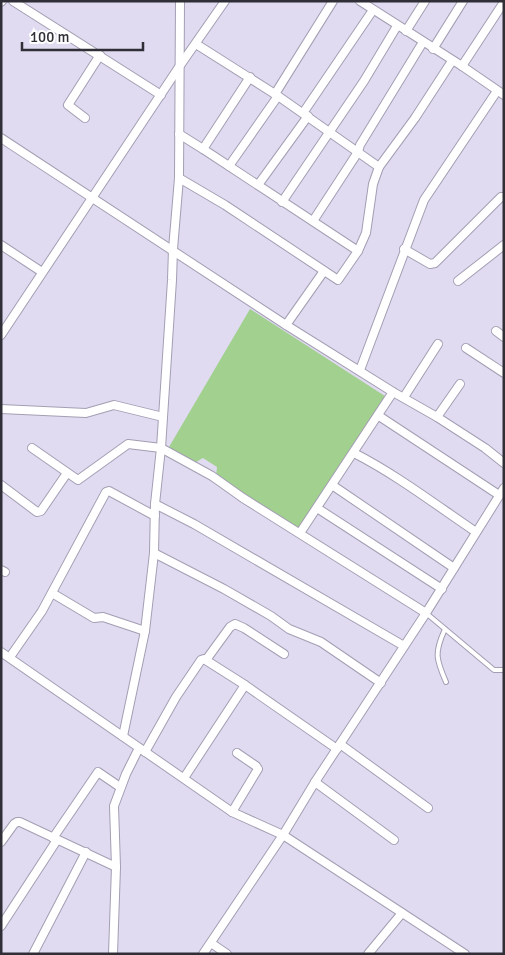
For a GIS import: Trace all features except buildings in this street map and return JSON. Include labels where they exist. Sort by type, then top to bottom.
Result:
[{"type":"street","points":[[13,1],[161,95]]},
{"type":"street","points":[[123,736],[145,631],[154,553],[155,504],[161,448],[172,280],[172,249],[179,178],[180,1]]},
{"type":"street","points":[[1,335],[225,1]]},
{"type":"street","points":[[229,166],[277,95],[333,1]]},
{"type":"street","points":[[360,1],[501,93],[424,200],[360,370]]},
{"type":"street","points":[[406,31],[425,1]]},
{"type":"street","points":[[433,49],[463,1]]},
{"type":"street","points":[[462,66],[504,2]]},
{"type":"street","points":[[258,185],[373,10]]},
{"type":"street","points":[[282,202],[364,81],[397,26]]},
{"type":"street","points":[[313,222],[358,152],[360,145],[423,42]]},
{"type":"street","points":[[196,44],[277,95],[379,167]]},
{"type":"street","points":[[85,118],[68,105],[100,55]]},
{"type":"street","points":[[179,178],[225,205],[338,280],[358,251],[366,233],[373,184],[379,167],[415,118],[452,61]]},
{"type":"street","points":[[203,148],[250,78]]},
{"type":"street","points":[[179,134],[358,251]]},
{"type":"street","points":[[1,138],[286,325],[393,392],[437,417],[504,463]]},
{"type":"street","points":[[404,249],[430,264],[434,263],[501,197],[504,197]]},
{"type":"street","points":[[1,245],[42,272]]},
{"type":"street","points":[[458,281],[504,245]]},
{"type":"street","points":[[286,325],[324,272]]},
{"type":"street","points":[[496,331],[504,337]]},
{"type":"street","points":[[404,397],[438,344]]},
{"type":"street","points":[[466,348],[504,373]]},
{"type":"street","points":[[437,417],[460,384]]},
{"type":"street","points":[[300,533],[379,416],[393,392]]},
{"type":"street","points":[[1,409],[86,413],[114,405],[163,417]]},
{"type":"street","points":[[203,954],[283,835],[315,782],[442,589],[501,492],[379,416]]},
{"type":"street","points":[[32,448],[78,480],[130,443],[161,448],[212,476],[426,613]]},
{"type":"street","points":[[354,452],[398,478],[476,532]]},
{"type":"street","points":[[1,485],[37,512],[41,511],[67,473]]},
{"type":"street","points":[[332,485],[454,568]]},
{"type":"street","points":[[10,658],[42,611],[106,492],[109,491],[155,516]]},
{"type":"street","points":[[155,504],[194,524],[404,646]]},
{"type":"street","points":[[317,508],[442,589]]},
{"type":"street","points":[[154,553],[224,589],[271,616],[289,629],[321,642],[381,683]]},
{"type":"street","points":[[52,593],[94,618],[103,617],[145,631]]},
{"type":"street","points":[[206,660],[230,627],[235,624],[284,654]]},
{"type":"street","points":[[1,652],[232,812],[283,835],[465,954]]},
{"type":"street","points":[[113,954],[116,867],[114,806],[120,787],[200,660],[206,660],[245,684],[428,808]]},
{"type":"street","points":[[184,778],[245,684]]},
{"type":"street","points":[[232,812],[258,769],[258,767],[237,753]]},
{"type":"street","points":[[1,926],[98,772],[120,787]]},
{"type":"street","points":[[315,782],[394,840]]},
{"type":"street","points":[[1,842],[5,829],[20,822],[116,867]]},
{"type":"street","points":[[33,954],[86,852]]},
{"type":"street","points":[[368,954],[402,913]]},
{"type":"street","points":[[211,943],[228,954]]},
{"type":"lane","points":[[426,613],[494,670],[502,670]]},
{"type":"lane","points":[[445,629],[437,645],[437,662],[446,682]]},
{"type":"green space","points":[[250,309],[388,398],[299,530],[216,476],[217,467],[203,458],[193,464],[169,447]]}]
